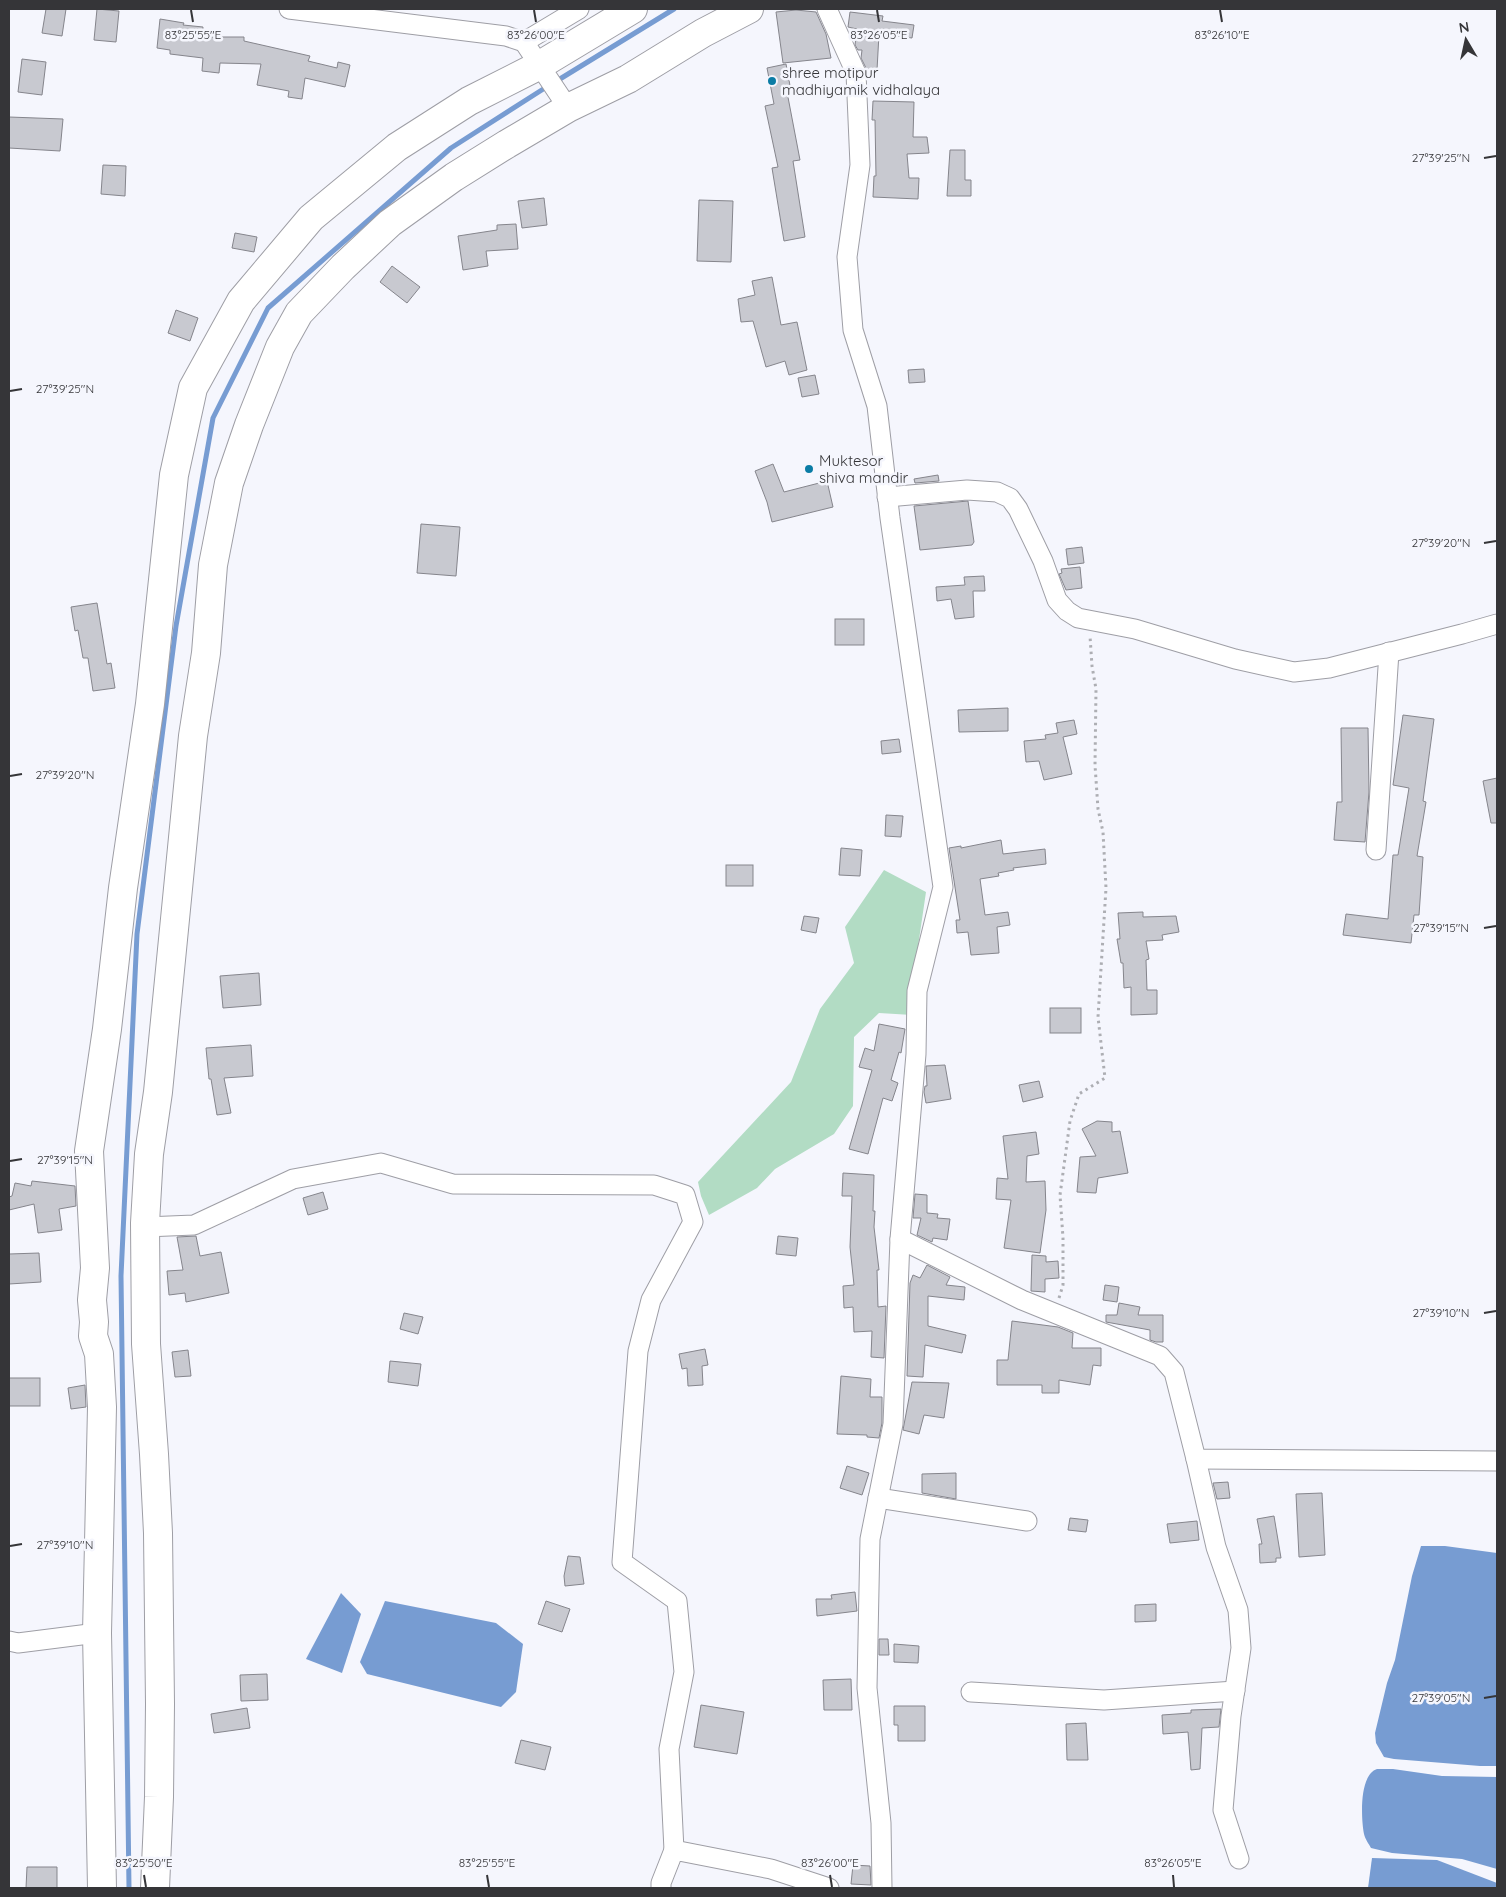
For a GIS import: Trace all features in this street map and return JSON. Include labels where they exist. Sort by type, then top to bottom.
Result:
[{"type":"main road","points":[[102,1888],[98,1633],[102,1407],[99,1354],[93,1336],[92,1300],[95,1268],[89,1150],[107,1029],[123,888],[150,704],[174,475],[193,388],[240,301],[311,218],[397,147],[469,101],[543,69],[633,9]]},
{"type":"main road","points":[[155,1888],[159,1797],[160,1704],[158,1533],[146,1344],[145,1227],[149,1154],[158,1092],[193,736],[206,653],[213,565],[229,483],[249,425],[280,347],[299,312],[343,266],[390,223],[564,101],[628,80],[703,33],[749,9]]},
{"type":"street","points":[[290,9],[506,36],[524,42],[564,101]]},
{"type":"street","points":[[524,42],[580,9]]},
{"type":"street","points":[[827,9],[856,73],[860,165],[847,257],[853,330],[877,406],[887,497],[943,887],[917,991],[916,1054],[900,1239],[893,1424],[870,1539],[867,1688],[881,1823],[882,1888]]},
{"type":"street","points":[[887,497],[966,490],[997,492],[1010,498],[1018,509],[1043,561],[1058,600],[1067,611],[1078,618],[1135,629],[1236,659],[1294,672],[1330,668],[1497,624]]},
{"type":"street","points":[[1376,850],[1389,652]]},
{"type":"street","points":[[145,1227],[194,1225],[293,1179],[381,1163],[453,1184],[654,1185],[685,1195],[694,1222],[651,1300],[638,1352],[622,1562],[678,1601],[684,1672],[669,1749],[674,1850],[661,1883],[661,1888]]},
{"type":"street","points":[[900,1239],[1022,1300],[1160,1356],[1174,1372],[1216,1547],[1238,1610],[1241,1648],[1223,1810],[1239,1859]]},
{"type":"street","points":[[1196,1459],[1497,1460]]},
{"type":"street","points":[[878,1498],[1027,1521]]},
{"type":"street","points":[[9,1641],[18,1643],[98,1633]]},
{"type":"street","points":[[971,1692],[1104,1700],[1235,1692]]},
{"type":"street","points":[[674,1850],[771,1869],[829,1888]]},
{"type":"path","points":[[1056,1314],[1062,1285],[1063,1238],[1060,1195],[1070,1121],[1079,1094],[1105,1078],[1098,1017],[1106,888],[1103,832],[1098,810],[1095,765],[1096,689],[1087,621]]},
{"type":"green space","points":[[884,870],[926,892],[916,960],[912,1015],[879,1013],[854,1037],[853,1106],[834,1134],[775,1169],[757,1188],[709,1215],[701,1196],[698,1182],[791,1082],[820,1009],[854,963],[845,927]]},
{"type":"water","points":[[1421,1546],[1445,1546],[1497,1553],[1497,1766],[1394,1759],[1384,1757],[1376,1743],[1375,1733],[1387,1683],[1395,1660],[1412,1576]]},
{"type":"water","points":[[341,1593],[361,1614],[342,1673],[306,1659]]},
{"type":"water","points":[[385,1601],[496,1623],[523,1644],[516,1692],[501,1707],[367,1674],[360,1662]]},
{"type":"water","points":[[1377,1769],[1393,1769],[1442,1776],[1497,1777],[1497,1869],[1462,1859],[1392,1853],[1371,1848],[1364,1834],[1362,1808],[1367,1779]]},
{"type":"water","points":[[1372,1858],[1437,1860],[1497,1883],[1497,1888],[1368,1888]]},
{"type":"building","points":[[46,9],[66,9],[62,36],[42,33]]},
{"type":"building","points":[[97,9],[119,11],[116,42],[94,40]]},
{"type":"building","points":[[796,10],[816,12],[826,34],[831,58],[783,63],[776,12]]},
{"type":"building","points":[[850,12],[883,16],[882,21],[914,25],[912,38],[879,34],[877,70],[867,70],[861,58],[862,50],[858,50],[855,45],[857,29],[848,27]]},
{"type":"building","points":[[160,19],[184,23],[183,25],[203,27],[202,37],[244,37],[244,41],[310,56],[308,61],[337,68],[338,62],[350,65],[345,87],[305,78],[302,99],[288,97],[289,91],[257,85],[261,64],[220,63],[219,73],[202,71],[203,58],[170,54],[170,50],[157,48]]},
{"type":"building","points":[[22,59],[46,62],[42,95],[18,92]]},
{"type":"building","points":[[786,64],[791,91],[787,92],[800,160],[793,161],[805,237],[784,241],[772,168],[778,167],[765,106],[774,104],[767,68]]},
{"type":"building","points":[[873,101],[914,102],[913,137],[927,137],[929,153],[907,154],[909,178],[919,178],[918,199],[873,197],[874,176],[876,176],[875,120],[872,120]]},
{"type":"building","points":[[9,117],[63,119],[60,151],[9,148]]},
{"type":"building","points":[[950,150],[965,150],[965,180],[971,180],[971,196],[947,196]]},
{"type":"building","points":[[103,165],[126,166],[125,196],[101,194]]},
{"type":"building","points":[[544,198],[547,225],[522,228],[518,201]]},
{"type":"building","points":[[699,200],[733,201],[731,262],[697,261]]},
{"type":"building","points":[[516,224],[518,249],[486,251],[488,266],[463,270],[458,236],[497,230],[497,225]]},
{"type":"building","points":[[235,233],[257,237],[254,252],[232,248]]},
{"type":"building","points":[[392,266],[420,287],[407,303],[380,282]]},
{"type":"building","points":[[772,277],[781,325],[797,322],[807,370],[789,375],[785,361],[766,367],[753,321],[741,322],[738,299],[755,295],[752,281]]},
{"type":"building","points":[[176,310],[198,318],[190,341],[168,333]]},
{"type":"building","points":[[924,369],[925,382],[909,383],[908,370]]},
{"type":"building","points":[[815,375],[819,394],[802,397],[798,378]]},
{"type":"building","points":[[773,464],[784,492],[827,481],[833,507],[772,522],[767,502],[755,471]]},
{"type":"building","points":[[938,475],[939,481],[915,483],[914,479]]},
{"type":"building","points":[[968,501],[974,542],[972,545],[920,550],[914,506]]},
{"type":"building","points":[[421,524],[460,527],[456,576],[417,573]]},
{"type":"building","points":[[1082,547],[1084,563],[1068,565],[1066,549]]},
{"type":"building","points":[[1080,567],[1082,588],[1066,590],[1059,574],[1062,573],[1061,569]]},
{"type":"building","points":[[984,576],[985,591],[973,591],[974,617],[955,619],[951,599],[937,601],[936,587],[965,585],[964,577]]},
{"type":"building","points":[[97,603],[107,664],[111,663],[115,688],[93,691],[88,658],[83,658],[78,630],[75,631],[71,607]]},
{"type":"building","points":[[835,619],[864,619],[864,645],[835,645]]},
{"type":"building","points":[[1008,708],[1008,731],[959,732],[958,710]]},
{"type":"building","points":[[1403,715],[1434,719],[1423,801],[1426,802],[1417,856],[1423,857],[1419,915],[1414,915],[1411,943],[1343,935],[1346,914],[1388,919],[1393,855],[1398,855],[1409,788],[1393,785]]},
{"type":"building","points":[[1074,720],[1077,734],[1063,737],[1072,774],[1044,780],[1039,761],[1026,762],[1024,741],[1046,739],[1045,735],[1058,733],[1056,723]]},
{"type":"building","points":[[1341,728],[1368,728],[1369,792],[1365,842],[1334,840],[1337,802],[1342,802]]},
{"type":"building","points":[[899,739],[901,752],[882,754],[881,741]]},
{"type":"building","points":[[1497,778],[1497,823],[1491,823],[1483,781]]},
{"type":"building","points":[[886,815],[903,816],[901,837],[885,836]]},
{"type":"building","points":[[1001,840],[1003,854],[1045,849],[1046,864],[1013,868],[1014,870],[998,873],[999,876],[980,879],[985,915],[1008,912],[1010,925],[997,927],[999,953],[971,955],[968,932],[957,933],[956,920],[960,920],[949,848],[961,846],[961,848]]},
{"type":"building","points":[[841,848],[862,850],[860,876],[839,875]]},
{"type":"building","points":[[726,865],[753,865],[753,886],[726,886]]},
{"type":"building","points":[[1143,912],[1143,917],[1176,916],[1179,932],[1162,935],[1163,940],[1146,941],[1149,959],[1146,960],[1147,990],[1157,990],[1157,1014],[1131,1015],[1131,987],[1124,988],[1123,963],[1121,963],[1117,939],[1120,939],[1118,913]]},
{"type":"building","points":[[804,916],[819,918],[816,933],[801,930]]},
{"type":"building","points":[[259,973],[261,1005],[223,1008],[220,976]]},
{"type":"building","points":[[1050,1008],[1081,1008],[1081,1033],[1050,1033]]},
{"type":"building","points":[[879,1024],[905,1029],[901,1053],[899,1052],[891,1080],[898,1083],[892,1101],[883,1098],[868,1154],[849,1149],[872,1070],[859,1067],[865,1048],[874,1051]]},
{"type":"building","points":[[251,1045],[253,1076],[224,1078],[231,1113],[217,1115],[211,1079],[209,1079],[206,1048]]},
{"type":"building","points":[[945,1065],[951,1099],[926,1103],[924,1092],[925,1086],[927,1086],[926,1066]]},
{"type":"building","points":[[1039,1081],[1043,1097],[1023,1102],[1019,1085]]},
{"type":"building","points":[[1097,1121],[1112,1122],[1112,1132],[1120,1131],[1128,1173],[1098,1178],[1096,1193],[1077,1192],[1080,1157],[1096,1156],[1082,1129]]},
{"type":"building","points":[[1036,1132],[1039,1154],[1027,1156],[1026,1182],[1045,1181],[1046,1210],[1040,1253],[1004,1248],[1011,1200],[996,1199],[997,1178],[1008,1179],[1003,1136]]},
{"type":"building","points":[[843,1173],[874,1175],[873,1211],[875,1211],[874,1227],[879,1270],[877,1270],[878,1307],[886,1306],[884,1358],[871,1357],[872,1331],[854,1332],[853,1307],[844,1308],[843,1286],[854,1285],[850,1247],[852,1196],[842,1196]]},
{"type":"building","points":[[32,1181],[75,1186],[76,1206],[59,1209],[62,1230],[38,1233],[34,1204],[9,1210],[9,1197],[12,1196],[15,1183],[31,1186]]},
{"type":"building","points":[[323,1192],[328,1209],[308,1215],[303,1198]]},
{"type":"building","points":[[915,1194],[927,1195],[927,1213],[938,1214],[937,1218],[950,1219],[947,1240],[933,1238],[932,1242],[917,1235],[921,1218],[913,1218]]},
{"type":"building","points":[[196,1236],[200,1256],[221,1252],[229,1293],[186,1302],[185,1293],[169,1295],[167,1271],[183,1270],[177,1237]]},
{"type":"building","points":[[778,1236],[798,1238],[796,1256],[776,1254]]},
{"type":"building","points":[[39,1253],[41,1282],[9,1284],[9,1254]]},
{"type":"building","points":[[1032,1255],[1046,1256],[1046,1262],[1058,1261],[1059,1278],[1045,1279],[1045,1292],[1031,1291]]},
{"type":"building","points":[[927,1265],[950,1277],[946,1285],[965,1287],[964,1300],[928,1296],[928,1326],[966,1335],[962,1353],[925,1345],[923,1377],[907,1376],[910,1283],[913,1275],[920,1278]]},
{"type":"building","points":[[1105,1285],[1119,1287],[1117,1302],[1103,1300]]},
{"type":"building","points":[[1119,1303],[1140,1307],[1138,1315],[1163,1315],[1163,1342],[1150,1340],[1150,1330],[1106,1322],[1106,1315],[1117,1315]]},
{"type":"building","points":[[404,1313],[423,1317],[418,1334],[400,1329]]},
{"type":"building","points":[[1012,1321],[1058,1327],[1073,1333],[1072,1348],[1101,1348],[1101,1366],[1093,1365],[1090,1385],[1059,1380],[1059,1393],[1042,1393],[1042,1385],[997,1385],[997,1360],[1008,1360]]},
{"type":"building","points":[[705,1349],[708,1365],[702,1366],[703,1385],[688,1386],[687,1368],[682,1369],[679,1354]]},
{"type":"building","points":[[188,1350],[191,1376],[175,1377],[172,1352]]},
{"type":"building","points":[[390,1361],[421,1364],[418,1386],[388,1382]]},
{"type":"building","points":[[841,1376],[871,1379],[870,1397],[882,1397],[882,1423],[879,1438],[867,1437],[867,1435],[837,1434]]},
{"type":"building","points":[[9,1378],[40,1378],[40,1406],[9,1406]]},
{"type":"building","points":[[912,1382],[949,1383],[944,1418],[924,1415],[919,1434],[903,1430]]},
{"type":"building","points":[[85,1385],[86,1407],[71,1409],[68,1388]]},
{"type":"building","points":[[847,1466],[869,1473],[862,1495],[840,1488]]},
{"type":"building","points":[[956,1473],[956,1499],[922,1493],[922,1474]]},
{"type":"building","points":[[1228,1482],[1230,1498],[1217,1499],[1213,1483]]},
{"type":"building","points":[[1322,1493],[1325,1555],[1299,1557],[1296,1494]]},
{"type":"building","points":[[1274,1516],[1281,1558],[1276,1558],[1276,1562],[1260,1563],[1259,1544],[1262,1544],[1257,1519]]},
{"type":"building","points":[[1070,1518],[1088,1520],[1086,1532],[1068,1530]]},
{"type":"building","points":[[1197,1521],[1199,1540],[1170,1543],[1167,1524]]},
{"type":"building","points":[[568,1556],[580,1557],[584,1584],[565,1586],[564,1576]]},
{"type":"building","points":[[855,1592],[857,1611],[817,1616],[816,1599],[832,1599],[831,1595]]},
{"type":"building","points":[[546,1601],[570,1609],[562,1632],[538,1624]]},
{"type":"building","points":[[1156,1604],[1156,1621],[1135,1622],[1135,1605]]},
{"type":"building","points":[[879,1639],[888,1639],[889,1655],[879,1655]]},
{"type":"building","points":[[894,1644],[919,1646],[918,1663],[894,1662]]},
{"type":"building","points":[[267,1674],[268,1700],[241,1701],[240,1675]]},
{"type":"building","points":[[851,1679],[852,1710],[824,1710],[823,1680]]},
{"type":"building","points":[[701,1705],[744,1712],[737,1754],[694,1747]]},
{"type":"building","points":[[894,1706],[925,1706],[925,1741],[898,1741],[898,1725],[894,1725]]},
{"type":"building","points":[[247,1708],[250,1728],[214,1733],[211,1714]]},
{"type":"building","points":[[1221,1709],[1219,1727],[1202,1728],[1200,1769],[1191,1770],[1188,1732],[1163,1734],[1162,1715],[1191,1713],[1191,1710]]},
{"type":"building","points":[[1086,1723],[1088,1760],[1067,1760],[1066,1724]]},
{"type":"building","points":[[521,1740],[551,1747],[545,1770],[515,1763]]},
{"type":"building","points":[[853,1865],[870,1866],[871,1885],[851,1884]]},
{"type":"building","points":[[27,1867],[57,1867],[57,1888],[26,1888]]},
{"type":"waterway","points":[[555,82],[674,9]]},
{"type":"waterway","points":[[129,1888],[121,1276],[137,934],[176,626],[213,418],[268,308],[451,148],[548,86]]},
{"type":"place","name":"shree motipur madhiyamik vidhalaya","points":[[772,81]]},
{"type":"place","name":"Muktesor shiva mandir","points":[[809,469]]}]
